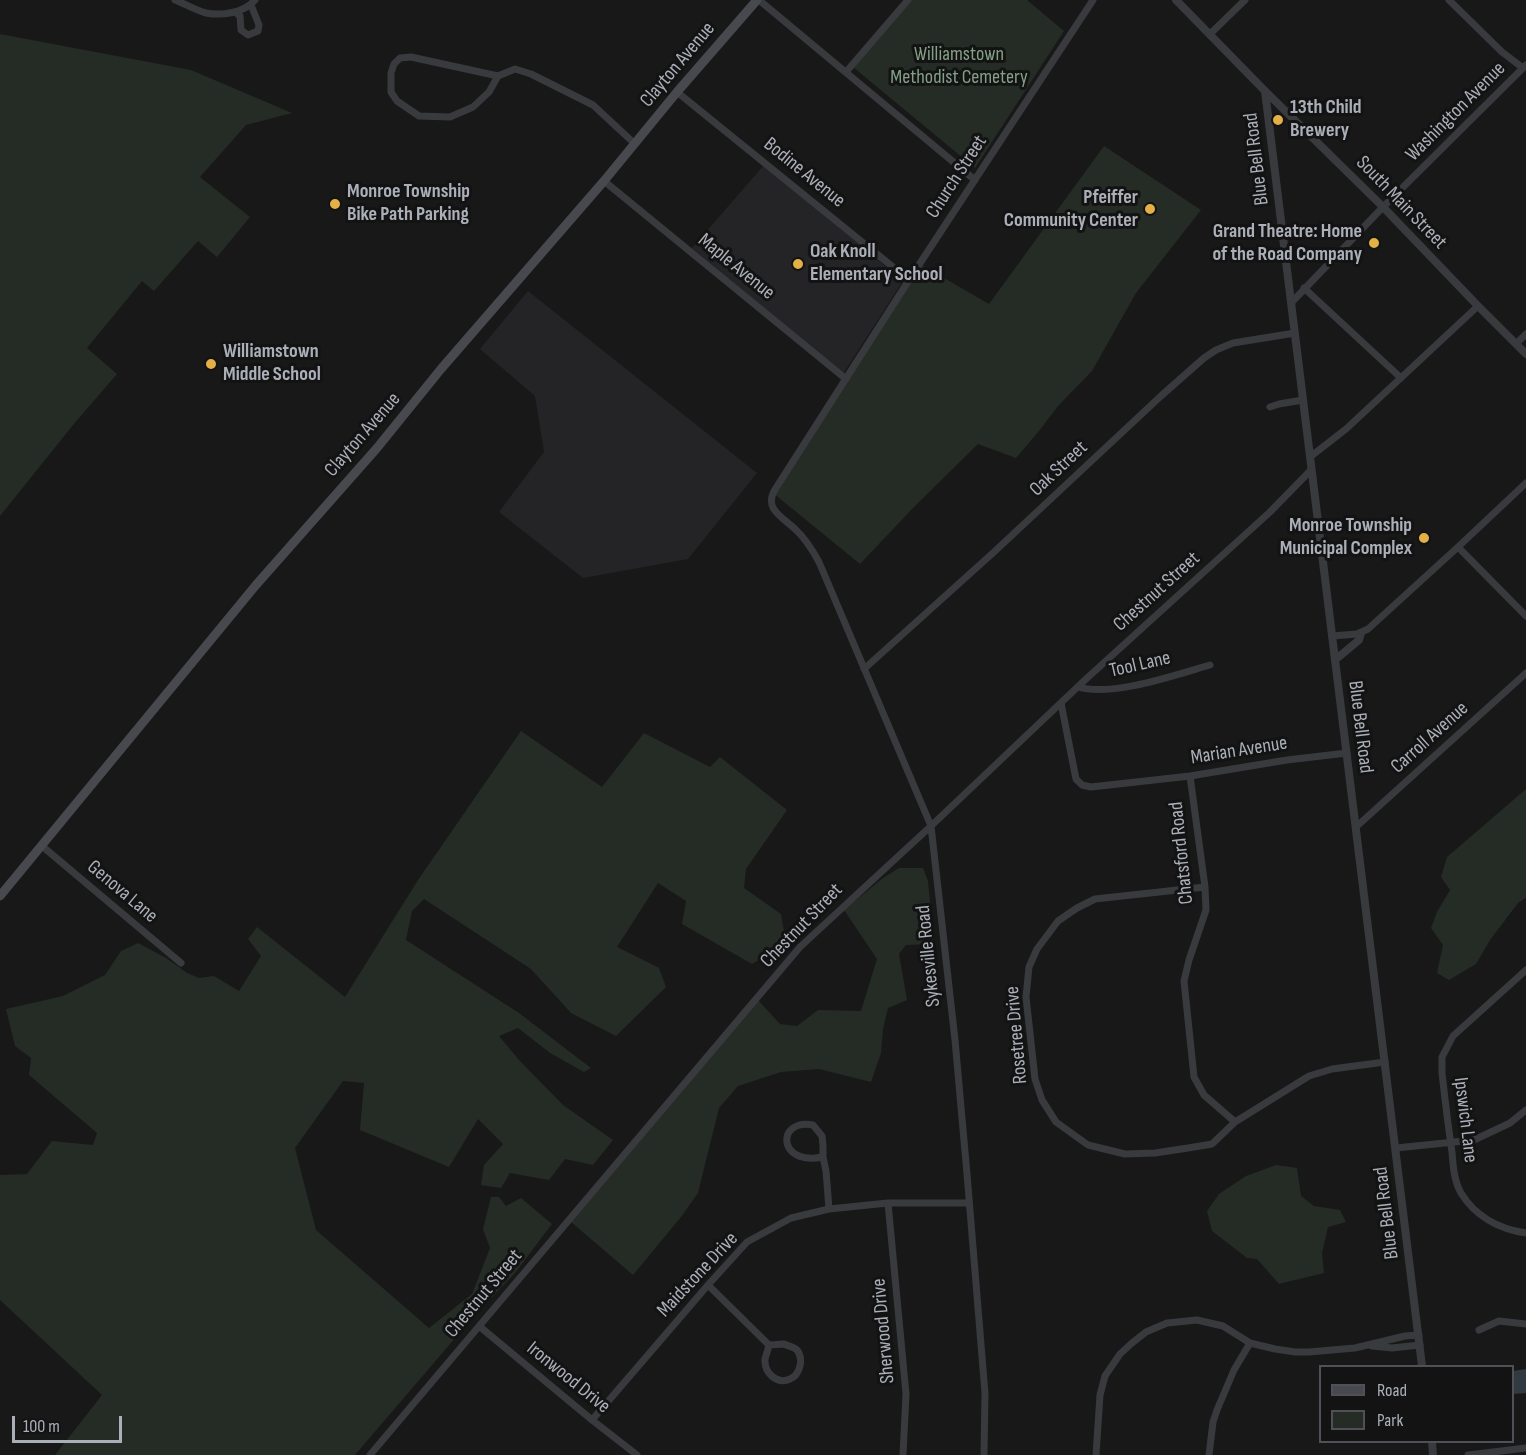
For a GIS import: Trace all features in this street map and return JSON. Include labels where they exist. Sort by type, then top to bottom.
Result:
[{"type":"main road","name":"Clayton Avenue","points":[[0,896],[256,585],[377,448],[441,369],[758,0]]},
{"type":"street","points":[[175,0],[207,13],[235,12],[253,3],[259,25],[258,31],[248,35],[242,30],[240,16],[235,12]]},
{"type":"street","points":[[758,0],[975,180]]},
{"type":"street","points":[[846,72],[908,0]]},
{"type":"street","name":"Church Street","points":[[772,494],[1093,0]]},
{"type":"street","name":"South Main Street","points":[[1176,0],[1526,354]]},
{"type":"street","points":[[1210,34],[1245,0]]},
{"type":"street","points":[[1449,0],[1502,52],[1525,67]]},
{"type":"street","points":[[498,76],[489,92],[473,107],[450,117],[419,116],[397,101],[391,92],[391,73],[394,64],[400,58],[411,57],[498,76],[514,69],[531,74],[592,105],[635,144]]},
{"type":"street","name":"Washington Avenue","points":[[1291,303],[1383,207],[1525,67]]},
{"type":"street","name":"Blue Bell Road","points":[[1265,91],[1422,1365]]},
{"type":"street","name":"Bodine Avenue","points":[[677,92],[909,280]]},
{"type":"street","name":"Maple Avenue","points":[[604,181],[846,379]]},
{"type":"street","points":[[1305,288],[1401,378]]},
{"type":"street","points":[[1310,457],[1346,429],[1478,306]]},
{"type":"street","name":"Oak Street","points":[[864,669],[1204,358],[1233,343],[1295,333]]},
{"type":"street","points":[[1516,344],[1526,334]]},
{"type":"street","points":[[1270,407],[1303,400]]},
{"type":"street","name":"Chestnut Street","points":[[370,1455],[796,952],[1060,703],[1270,512],[1311,470]]},
{"type":"street","points":[[1332,636],[1361,633],[1368,629],[1526,483]]},
{"type":"street","name":"Sykesville Road","points":[[772,494],[771,503],[775,511],[805,540],[819,562],[931,826],[955,1040],[969,1203],[985,1393],[984,1455]]},
{"type":"street","points":[[1458,547],[1526,616]]},
{"type":"street","points":[[1335,660],[1359,640],[1361,633]]},
{"type":"street","name":"Tool Lane","points":[[1078,687],[1089,690],[1119,688],[1210,665]]},
{"type":"street","name":"Carroll Avenue","points":[[1356,827],[1526,673]]},
{"type":"street","name":"Marian Avenue","points":[[1060,703],[1076,779],[1082,785],[1099,787],[1347,753]]},
{"type":"street","name":"Chatsford Road","points":[[1190,776],[1206,910],[1184,981],[1191,1055],[1194,1077],[1204,1095],[1235,1122]]},
{"type":"street","name":"Genova Lane","points":[[42,846],[181,963]]},
{"type":"street","name":"Rosetree Drive","points":[[1205,887],[1095,899],[1058,921],[1037,949],[1029,967],[1026,997],[1035,1079],[1042,1100],[1056,1122],[1088,1145],[1125,1154],[1155,1153],[1212,1144],[1235,1122],[1309,1076],[1345,1066],[1385,1062]]},
{"type":"street","name":"Ipswich Lane","points":[[1526,970],[1453,1036],[1443,1057],[1442,1073],[1454,1170],[1460,1191],[1475,1210],[1491,1222],[1512,1231],[1526,1233]]},
{"type":"street","points":[[1396,1148],[1474,1140],[1510,1123],[1526,1110]]},
{"type":"street","points":[[823,1156],[808,1158],[793,1154],[788,1143],[789,1134],[793,1128],[800,1124],[813,1125],[822,1136],[829,1209]]},
{"type":"street","name":"Maidstone Drive","points":[[592,1420],[747,1242],[791,1218],[829,1209],[888,1203],[969,1203]]},
{"type":"street","name":"Sherwood Drive","points":[[888,1203],[906,1394],[903,1455]]},
{"type":"street","points":[[708,1285],[769,1346]]},
{"type":"street","points":[[1096,1455],[1100,1395],[1105,1376],[1120,1354],[1146,1332],[1167,1323],[1197,1320],[1223,1326],[1250,1343],[1302,1352],[1366,1346],[1405,1336],[1419,1335]]},
{"type":"street","points":[[1479,1330],[1499,1321],[1526,1324]]},
{"type":"street","name":"Ironwood Drive","points":[[479,1326],[637,1455]]},
{"type":"street","points":[[1209,1455],[1213,1422],[1217,1410],[1234,1371],[1250,1343]]},
{"type":"street","points":[[784,1344],[797,1350],[801,1358],[801,1366],[797,1374],[790,1379],[782,1380],[769,1374],[765,1360],[769,1346],[784,1344]]},
{"type":"street","points":[[1366,1346],[1392,1348],[1420,1346]]},
{"type":"street","points":[[1468,1455],[1526,1448]]},
{"type":"shaded area","name":"Oak Knoll Elementary School","points":[[764,165],[903,281],[843,374],[692,248]]},
{"type":"shaded area","points":[[528,291],[757,473],[688,559],[583,578],[499,512],[544,452],[535,396],[480,349]]},
{"type":"shaded area","points":[[1526,1369],[1526,1393],[1514,1394],[1514,1371]]},
{"type":"green space","name":"Williamstown Methodist Cemetery","points":[[910,0],[1027,0],[1064,31],[975,168],[853,67]]},
{"type":"green space","points":[[0,34],[191,70],[292,113],[246,125],[200,177],[250,217],[217,257],[198,241],[154,291],[142,281],[87,348],[117,374],[0,516]]},
{"type":"green space","points":[[1104,146],[1201,210],[1136,293],[1092,371],[1058,406],[1016,458],[978,444],[860,564],[773,493],[918,263],[989,304]]},
{"type":"green space","points":[[521,731],[602,787],[644,733],[710,767],[720,757],[787,810],[746,869],[744,888],[781,914],[786,943],[752,964],[682,924],[686,901],[658,883],[617,947],[659,968],[666,987],[616,1036],[571,1013],[531,969],[424,899],[412,911],[406,940],[519,1013],[591,1068],[584,1072],[550,1053],[518,1028],[499,1036],[563,1105],[613,1140],[593,1165],[565,1159],[549,1180],[510,1173],[501,1188],[481,1185],[484,1165],[503,1144],[478,1119],[449,1167],[360,1130],[364,1083],[343,1081],[295,1148],[316,1230],[429,1328],[472,1294],[490,1248],[483,1229],[491,1197],[499,1197],[506,1206],[521,1198],[552,1224],[515,1273],[474,1316],[355,1455],[55,1455],[102,1395],[0,1300],[0,1175],[27,1174],[52,1141],[93,1145],[97,1133],[29,1075],[31,1058],[15,1046],[6,1009],[63,996],[105,975],[121,951],[138,943],[166,958],[187,973],[199,978],[214,976],[239,991],[261,956],[248,939],[257,927],[345,997],[418,880]]},
{"type":"green space","points":[[1526,789],[1526,898],[1518,903],[1490,940],[1476,964],[1449,980],[1437,973],[1443,945],[1431,928],[1450,890],[1441,877],[1447,857]]},
{"type":"green space","points":[[899,868],[923,868],[928,881],[934,944],[906,945],[899,954],[907,1000],[888,1008],[881,1053],[871,1082],[819,1069],[781,1072],[738,1086],[719,1108],[698,1193],[633,1275],[571,1222],[758,1000],[780,1024],[797,1026],[818,1010],[861,1011],[877,959],[844,910]]},
{"type":"green space","points":[[1276,1165],[1297,1168],[1301,1196],[1314,1206],[1340,1210],[1346,1222],[1328,1227],[1322,1253],[1324,1273],[1279,1284],[1257,1259],[1247,1258],[1212,1231],[1207,1211],[1219,1194],[1246,1176]]},
{"type":"place","name":"13th Child Brewery","points":[[1278,120]]},
{"type":"place","name":"Monroe Township Bike Path Parking","points":[[335,204]]},
{"type":"place","name":"Pfeiffer Community Center","points":[[1150,209]]},
{"type":"place","name":"Grand Theatre: Home of the Road Company","points":[[1374,243]]},
{"type":"place","name":"Oak Knoll Elementary School","points":[[798,264]]},
{"type":"place","name":"Williamstown Middle School","points":[[211,364]]},
{"type":"place","name":"Monroe Township Municipal Complex","points":[[1424,538]]}]
